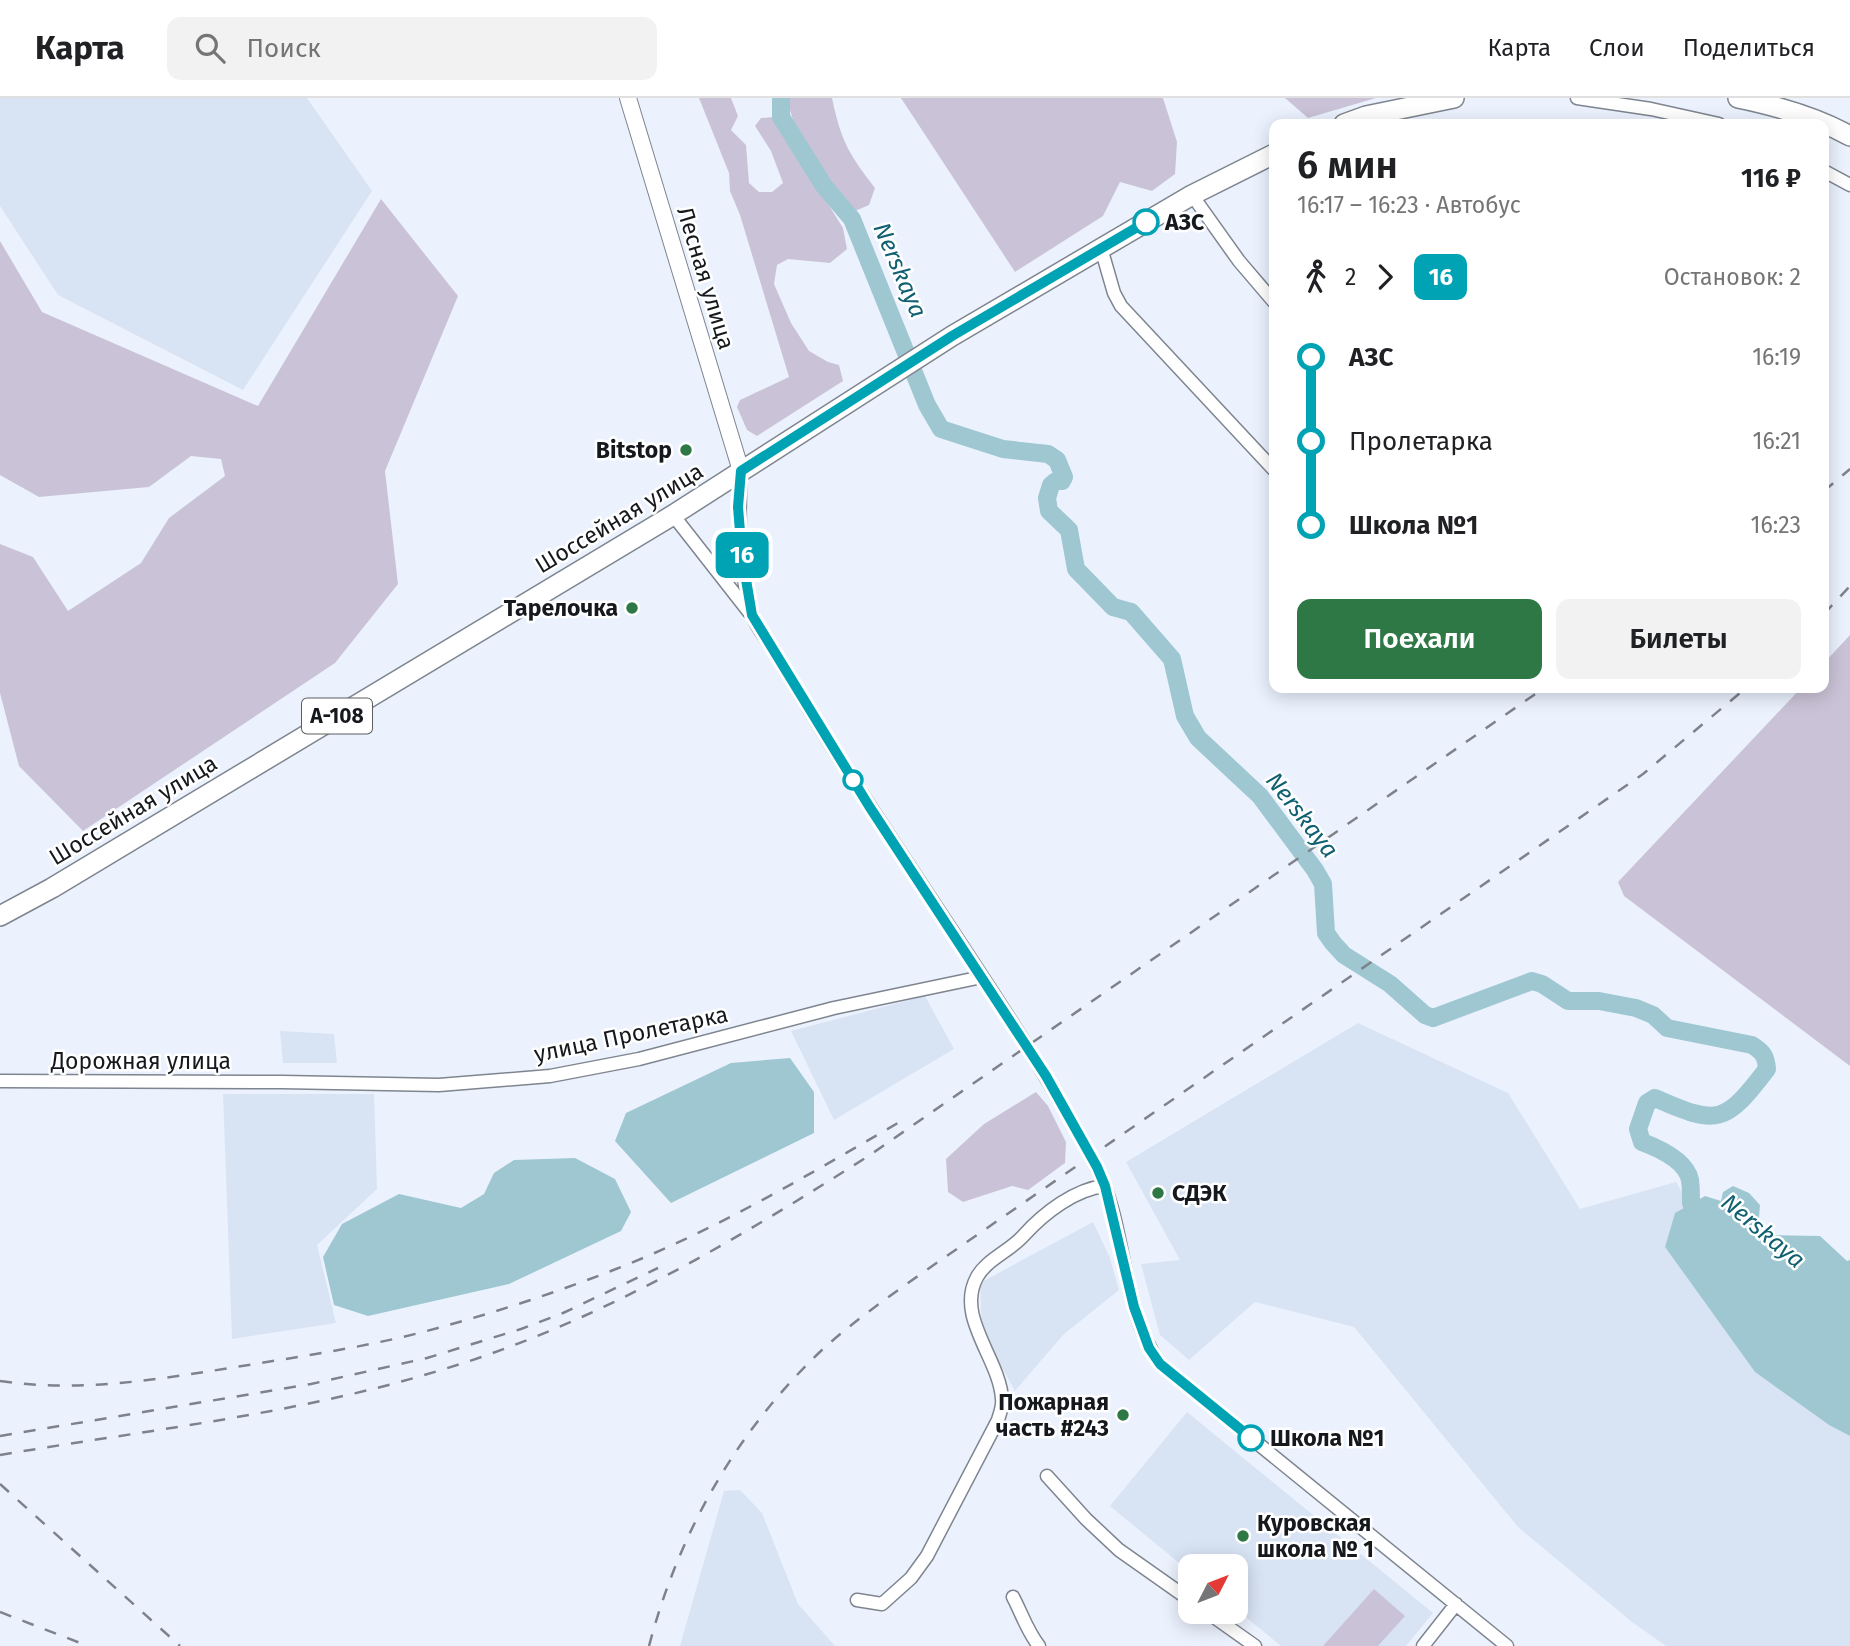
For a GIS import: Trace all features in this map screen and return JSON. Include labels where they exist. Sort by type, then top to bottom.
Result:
[{"type":"highway","points":[[1358,119],[1454,98]]},
{"type":"highway","points":[[1738,98],[1815,119]]},
{"type":"highway","points":[[1829,124],[1850,136]]},
{"type":"highway","name":"А-108","points":[[1101,248],[1192,195],[1269,156]]},
{"type":"highway","name":"Шоссейная улица","points":[[0,916],[673,515],[862,392],[1101,248]]},
{"type":"main road","name":"Лесная улица","points":[[628,98],[741,471]]},
{"type":"street","points":[[1577,98],[1696,119]]},
{"type":"street","points":[[1829,174],[1850,185]]},
{"type":"street","points":[[1192,195],[1238,261],[1269,296]]},
{"type":"street","points":[[1101,248],[1114,293],[1121,306],[1269,465]]},
{"type":"street","points":[[741,471],[739,520],[752,615]]},
{"type":"street","points":[[673,515],[752,615],[869,806],[1046,1076],[1105,1186],[1134,1307],[1149,1348],[1160,1364],[1507,1646]]},
{"type":"street","name":"улица Пролетарка","points":[[282,1082],[439,1085],[550,1076],[639,1059],[834,1008],[982,977]]},
{"type":"street","name":"Дорожная улица","points":[[0,1081],[282,1082]]},
{"type":"street","points":[[857,1600],[882,1604],[911,1578],[927,1556],[998,1420],[1003,1402],[1000,1383],[972,1310],[973,1288],[977,1276],[992,1260],[1010,1249],[1052,1211],[1078,1194],[1105,1186]]},
{"type":"street","points":[[1047,1476],[1119,1550],[1178,1592]]},
{"type":"street","points":[[1013,1597],[1024,1617],[1028,1632],[1039,1646]]},
{"type":"street","points":[[1423,1646],[1456,1604]]},
{"type":"street","points":[[1224,1624],[1255,1646]]},
{"type":"shaded area","points":[[0,98],[307,98],[372,191],[243,390],[58,295],[0,206]]},
{"type":"shaded area","points":[[699,98],[731,98],[738,116],[731,130],[746,145],[749,183],[759,192],[772,192],[783,183],[771,151],[755,126],[761,118],[774,117],[843,228],[847,249],[830,263],[788,259],[777,265],[774,284],[791,323],[809,351],[839,365],[843,381],[757,436],[747,430],[737,407],[740,400],[789,377],[740,215],[730,191],[729,173]]},
{"type":"shaded area","points":[[788,98],[832,98],[847,146],[875,188],[869,205],[855,211],[835,188],[813,157],[796,126]]},
{"type":"shaded area","points":[[901,98],[1163,98],[1177,142],[1175,174],[1152,191],[1120,182],[1103,216],[1015,272]]},
{"type":"shaded area","points":[[1285,98],[1376,98],[1308,118]]},
{"type":"shaded area","points":[[381,199],[458,296],[385,471],[398,584],[335,663],[83,831],[19,766],[0,693],[0,544],[33,557],[68,611],[141,563],[169,518],[225,476],[221,459],[191,456],[149,487],[39,497],[0,475],[0,241],[42,312],[258,406]]},
{"type":"shaded area","points":[[1850,635],[1850,1066],[1624,896],[1618,882],[1796,693],[1829,693],[1829,658]]},
{"type":"shaded area","points":[[925,996],[954,1049],[834,1120],[791,1031]]},
{"type":"shaded area","points":[[1358,1023],[1508,1093],[1580,1209],[1676,1182],[1689,1205],[1675,1213],[1665,1247],[1755,1372],[1829,1425],[1850,1436],[1850,1646],[1666,1646],[1632,1622],[1518,1527],[1354,1327],[1255,1302],[1189,1360],[1160,1335],[1141,1264],[1180,1260],[1126,1162]]},
{"type":"shaded area","points":[[280,1031],[334,1034],[337,1063],[283,1063]]},
{"type":"shaded area","points":[[790,1058],[814,1092],[814,1133],[671,1203],[615,1141],[626,1113],[731,1063]]},
{"type":"shaded area","points":[[1036,1092],[1048,1106],[1066,1142],[1065,1163],[1028,1190],[1012,1186],[963,1202],[948,1192],[946,1159],[984,1124]]},
{"type":"shaded area","points":[[223,1094],[374,1094],[377,1189],[317,1245],[336,1323],[232,1339]]},
{"type":"shaded area","points":[[575,1158],[615,1179],[631,1212],[621,1231],[509,1284],[368,1316],[334,1305],[323,1257],[342,1224],[399,1194],[461,1208],[484,1194],[494,1173],[514,1160]]},
{"type":"shaded area","points":[[1733,1186],[1749,1193],[1760,1205],[1759,1218],[1764,1235],[1820,1236],[1847,1261],[1850,1260],[1850,1436],[1829,1425],[1755,1372],[1665,1247],[1675,1213],[1705,1196],[1721,1201],[1723,1192]]},
{"type":"shaded area","points":[[1093,1222],[1110,1258],[1119,1290],[1063,1335],[1015,1391],[982,1331],[980,1283]]},
{"type":"shaded area","name":"Куровская школа № 1","points":[[1187,1412],[1433,1613],[1406,1646],[1281,1646],[1248,1619],[1248,1554],[1178,1554],[1178,1562],[1110,1506]]},
{"type":"shaded area","points":[[740,1490],[762,1513],[798,1604],[835,1646],[680,1646],[724,1491]]},
{"type":"shaded area","points":[[1374,1589],[1405,1616],[1378,1646],[1323,1646]]},
{"type":"waterway","name":"Nerskaya","points":[[781,98],[781,117],[824,186],[852,219],[927,405],[941,429],[1003,449],[1048,454],[1057,460],[1064,477],[1062,481],[1051,485],[1047,498],[1049,511],[1069,530],[1076,569],[1113,607],[1131,612],[1172,659],[1185,716],[1198,738],[1260,796],[1315,870],[1323,884],[1326,933],[1344,955],[1390,984],[1425,1015],[1433,1018],[1532,981],[1542,984],[1568,1001],[1599,1001],[1636,1008],[1653,1015],[1667,1028],[1752,1045],[1761,1052],[1767,1069],[1741,1101],[1730,1110],[1707,1116],[1655,1098],[1647,1103],[1638,1129],[1642,1142],[1683,1166],[1690,1180],[1691,1203],[1709,1219]]},
{"type":"railway","points":[[1829,487],[1850,469]]},
{"type":"railway","points":[[1829,609],[1850,586]]},
{"type":"railway","points":[[0,1455],[278,1410],[387,1385],[498,1351],[554,1329],[663,1278],[716,1249],[870,1155],[1537,693]]},
{"type":"railway","points":[[649,1646],[677,1563],[715,1485],[764,1414],[792,1380],[835,1338],[925,1271],[1643,774],[1740,693]]},
{"type":"railway","points":[[0,1381],[61,1386],[151,1380],[344,1349],[467,1320],[531,1300],[653,1254],[762,1200],[903,1120]]},
{"type":"railway","points":[[0,1436],[311,1384],[427,1358],[563,1313],[658,1268]]},
{"type":"railway","points":[[0,1484],[180,1646]]},
{"type":"railway","points":[[0,1612],[88,1646]]},
{"type":"bus line","name":"16","points":[[1146,222],[952,336],[741,471],[738,507],[742,556],[752,615],[869,806],[1046,1076],[1097,1167],[1105,1186],[1134,1307],[1149,1348],[1160,1364],[1251,1438]]},
{"type":"place","name":"АЗС","points":[[1146,222]]},
{"type":"place","name":"Bitstop","points":[[686,450]]},
{"type":"place","name":"Тарелочка","points":[[632,608]]},
{"type":"place","name":"СДЭК","points":[[1158,1193]]},
{"type":"place","name":"Пожарная часть #243","points":[[1123,1415]]},
{"type":"place","name":"Школа №1","points":[[1251,1438]]},
{"type":"place","name":"Куровская школа № 1","points":[[1243,1536]]}]
